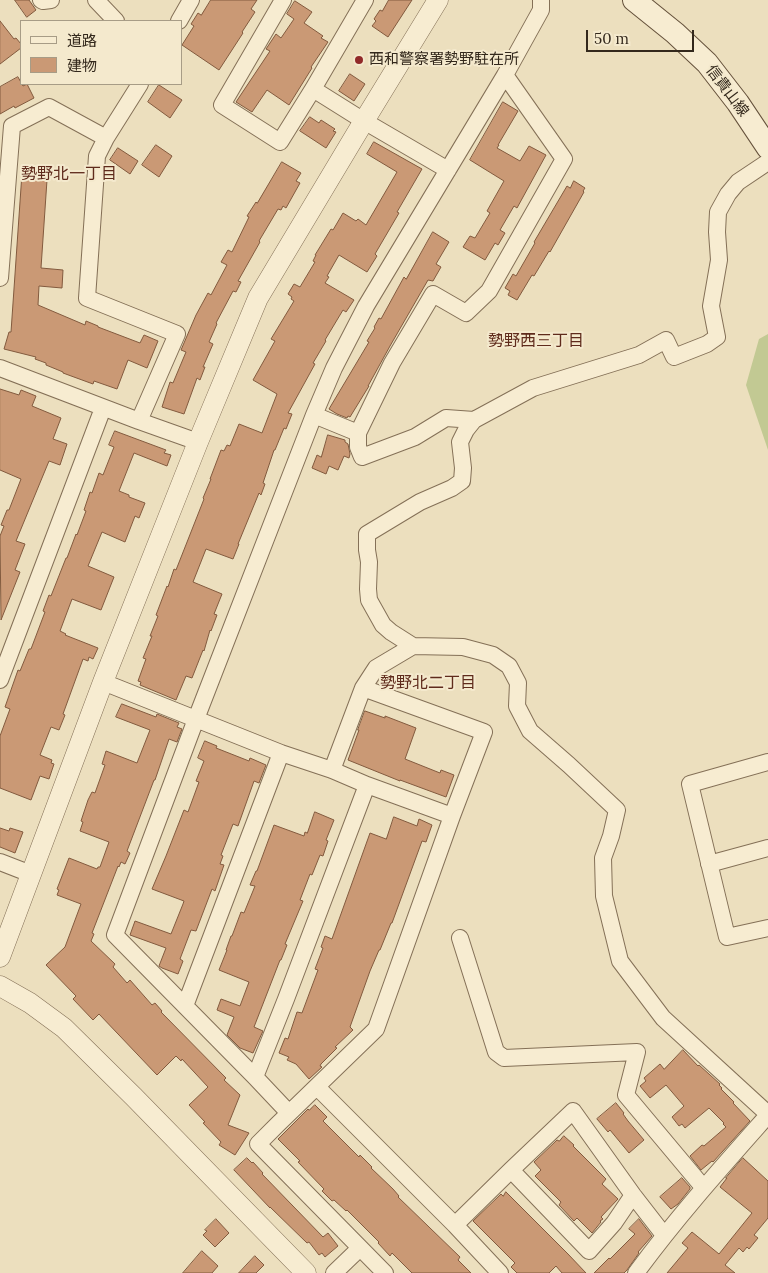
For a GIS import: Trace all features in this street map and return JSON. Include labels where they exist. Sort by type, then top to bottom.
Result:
[{"type":"main road","name":"信貴山線","points":[[634,0],[675,33],[707,63],[738,103],[768,148]]},
{"type":"street","points":[[41,0],[51,0]]},
{"type":"street","points":[[96,0],[115,20]]},
{"type":"street","points":[[180,20],[191,0]]},
{"type":"street","points":[[283,0],[222,105],[280,142],[314,89],[365,0]]},
{"type":"street","points":[[0,957],[103,682],[198,442],[258,298],[438,0]]},
{"type":"street","points":[[288,1113],[255,1077],[115,936],[196,719],[334,368],[366,306],[506,75],[541,10],[541,0]]},
{"type":"street","points":[[474,420],[446,418],[415,437],[362,457],[358,447],[358,433],[392,363],[433,294],[466,313],[489,291],[564,159],[506,75]]},
{"type":"street","points":[[139,85],[97,156],[87,298],[177,334],[139,421]]},
{"type":"street","points":[[314,89],[364,121],[448,170]]},
{"type":"street","points":[[0,278],[12,126],[49,108],[106,138]]},
{"type":"street","points":[[636,1273],[703,1187],[768,1115],[663,1018],[620,961],[604,896],[603,858],[611,836],[617,810],[530,731],[517,706],[518,683],[509,666],[493,655],[463,647],[413,646],[383,625],[369,600],[367,534],[420,502],[452,488],[462,481],[463,468],[460,442],[474,420],[533,388],[639,355],[666,340],[674,357],[707,344],[717,337],[711,306],[719,260],[718,212],[728,194],[738,182],[768,162]]},
{"type":"street","points":[[0,368],[198,442]]},
{"type":"street","points":[[0,680],[103,408]]},
{"type":"street","points":[[314,415],[358,433]]},
{"type":"street","points":[[332,770],[364,688],[376,668],[413,646]]},
{"type":"street","points":[[103,682],[282,753],[452,816]]},
{"type":"street","points":[[364,688],[484,732],[376,1029],[258,1144],[385,1273]]},
{"type":"street","points":[[185,1006],[282,753]]},
{"type":"street","points":[[768,762],[690,784],[727,937],[768,928]]},
{"type":"street","points":[[255,1077],[367,785]]},
{"type":"street","points":[[709,864],[768,848]]},
{"type":"street","points":[[0,862],[31,874]]},
{"type":"street","points":[[460,938],[496,1052],[504,1058],[637,1052],[626,1095],[703,1187]]},
{"type":"street","points":[[0,986],[30,1003],[64,1028],[306,1273]]},
{"type":"street","points":[[317,1087],[500,1273]]},
{"type":"street","points":[[455,1226],[510,1170],[574,1111],[633,1195],[664,1235]]},
{"type":"street","points":[[510,1170],[589,1251],[614,1222],[633,1195]]},
{"type":"street","points":[[334,1273],[360,1248]]},
{"type":"green space","points":[[768,334],[768,450],[746,385],[759,339]]},
{"type":"building","points":[[15,0],[29,0],[36,10],[27,17]]},
{"type":"building","points":[[211,0],[257,0],[251,9],[255,12],[219,70],[182,45],[194,26],[191,24],[198,13],[201,15]]},
{"type":"building","points":[[389,0],[412,0],[388,37],[372,26],[376,21],[374,19]]},
{"type":"building","points":[[295,1],[312,12],[304,23],[323,36],[321,38],[328,42],[289,105],[267,90],[252,112],[236,102],[270,51],[266,49],[276,34],[281,38],[294,19],[287,14]]},
{"type":"building","points":[[0,21],[14,39],[16,38],[20,43],[20,49],[0,64]]},
{"type":"building","points":[[350,74],[365,84],[354,101],[339,91]]},
{"type":"building","points":[[18,77],[20,85],[28,85],[34,98],[0,114],[0,87]]},
{"type":"building","points":[[159,85],[182,100],[170,118],[148,102]]},
{"type":"building","points":[[503,102],[518,111],[497,148],[520,161],[529,146],[546,155],[517,208],[514,206],[500,230],[505,233],[498,245],[495,243],[485,260],[463,247],[470,236],[475,238],[490,213],[487,211],[504,181],[470,160]]},
{"type":"building","points":[[310,117],[319,123],[321,120],[335,129],[333,131],[336,132],[326,148],[300,131]]},
{"type":"building","points":[[374,142],[422,169],[397,212],[399,213],[375,254],[377,256],[367,272],[339,255],[327,276],[329,277],[325,283],[354,300],[346,312],[343,310],[325,340],[313,363],[315,364],[288,413],[292,414],[274,450],[261,495],[259,493],[233,559],[206,549],[193,582],[222,594],[214,614],[217,615],[204,651],[192,678],[186,676],[176,700],[140,685],[141,682],[138,681],[146,659],[143,658],[158,616],[156,615],[204,499],[221,450],[224,451],[227,445],[230,446],[239,424],[262,433],[277,394],[253,380],[275,341],[271,339],[294,301],[288,294],[294,284],[300,287],[315,262],[313,261],[315,255],[343,213],[356,221],[358,219],[366,225],[397,172],[367,154]]},
{"type":"building","points":[[156,145],[172,156],[159,177],[142,165]]},
{"type":"building","points":[[118,148],[138,161],[130,174],[110,160]]},
{"type":"building","points":[[282,162],[301,173],[296,181],[300,183],[286,208],[283,206],[281,210],[278,209],[238,281],[241,282],[236,292],[233,291],[216,323],[209,342],[213,344],[203,367],[205,367],[200,380],[197,378],[184,414],[162,407],[170,382],[173,383],[186,352],[181,350],[196,315],[208,293],[211,295],[227,265],[221,262],[228,250],[232,252],[249,217],[247,216]]},
{"type":"building","points":[[27,171],[41,172],[41,179],[47,180],[41,268],[63,270],[62,288],[39,286],[38,305],[85,325],[86,321],[140,343],[144,335],[158,341],[147,368],[128,360],[117,389],[94,381],[93,384],[46,365],[46,363],[35,359],[36,357],[4,349],[9,332],[11,332],[22,173],[27,173]]},
{"type":"building","points":[[574,181],[585,188],[584,192],[550,252],[534,276],[532,275],[517,300],[508,295],[510,291],[505,288],[513,274],[516,276],[567,186],[570,188]]},
{"type":"building","points":[[433,232],[449,242],[436,264],[441,267],[433,281],[428,280],[350,417],[348,416],[347,418],[337,414],[329,409],[369,342],[367,341],[379,318],[381,319],[404,277],[406,279]]},
{"type":"building","points":[[0,389],[19,395],[21,390],[36,396],[32,406],[61,418],[53,439],[67,444],[60,465],[49,461],[16,541],[25,544],[15,570],[20,572],[1,620],[0,536],[4,526],[1,525],[21,479],[0,470]]},
{"type":"building","points":[[115,431],[166,450],[164,453],[171,455],[167,466],[134,453],[119,491],[145,503],[139,518],[135,516],[125,542],[102,532],[88,566],[114,577],[101,610],[72,599],[60,631],[65,635],[98,648],[93,659],[89,657],[88,661],[83,659],[59,730],[51,727],[40,755],[52,760],[51,763],[54,764],[49,779],[40,776],[31,800],[0,788],[0,736],[10,709],[5,707],[18,670],[20,671],[29,649],[31,649],[45,612],[43,611],[49,595],[51,596],[77,535],[86,511],[84,510],[90,492],[92,493],[99,473],[103,475],[114,447],[109,445]]},
{"type":"building","points":[[328,435],[345,440],[350,454],[349,458],[344,456],[338,470],[329,466],[326,474],[312,468],[317,455],[321,457]]},
{"type":"building","points":[[122,704],[156,717],[157,714],[179,723],[177,727],[182,729],[177,742],[169,739],[127,851],[130,853],[125,864],[121,862],[118,866],[92,933],[94,934],[91,941],[115,964],[113,967],[127,983],[130,980],[152,1005],[155,1003],[161,1012],[226,1078],[224,1080],[240,1095],[228,1125],[249,1133],[235,1155],[219,1145],[221,1142],[189,1105],[208,1087],[182,1059],[181,1061],[176,1056],[157,1075],[99,1014],[93,1020],[73,999],[76,996],[46,965],[65,947],[81,904],[57,895],[59,890],[57,889],[69,858],[97,869],[100,867],[109,842],[80,831],[83,822],[81,821],[88,800],[92,792],[95,793],[105,765],[102,764],[106,751],[137,763],[150,730],[116,717]]},
{"type":"building","points":[[365,711],[385,718],[385,716],[416,728],[405,759],[440,773],[441,770],[454,775],[446,797],[348,760]]},
{"type":"building","points":[[205,741],[217,746],[216,748],[249,761],[250,758],[266,765],[259,783],[254,781],[238,826],[233,824],[221,855],[223,856],[220,864],[224,865],[215,891],[212,889],[196,931],[191,930],[180,959],[183,961],[178,974],[159,966],[166,948],[130,935],[135,921],[171,934],[183,904],[184,901],[152,889],[184,810],[188,812],[199,782],[196,781],[204,761],[198,758]]},
{"type":"building","points":[[315,812],[334,820],[326,840],[328,841],[323,856],[320,855],[312,875],[310,874],[300,900],[303,901],[285,944],[287,945],[254,1027],[263,1031],[253,1053],[240,1048],[227,1035],[234,1017],[217,1010],[221,999],[240,1006],[249,982],[219,970],[241,912],[244,913],[255,886],[250,885],[274,825],[304,836]]},
{"type":"building","points":[[394,817],[417,826],[419,819],[432,825],[426,842],[422,841],[392,923],[370,971],[350,1027],[353,1030],[335,1047],[337,1048],[321,1064],[320,1066],[322,1067],[309,1079],[296,1064],[287,1060],[289,1057],[279,1053],[285,1038],[288,1039],[297,1012],[302,1013],[318,970],[315,969],[323,948],[321,947],[325,936],[332,939],[370,833],[386,839]]},
{"type":"building","points":[[0,828],[9,831],[10,828],[23,832],[15,853],[0,847]]},
{"type":"building","points":[[683,1050],[698,1066],[720,1084],[721,1089],[750,1121],[713,1162],[701,1170],[690,1156],[726,1127],[724,1123],[709,1108],[685,1128],[682,1124],[679,1126],[672,1117],[684,1106],[666,1085],[650,1098],[640,1086],[646,1081],[644,1078],[660,1064],[664,1069]]},
{"type":"building","points":[[616,1103],[644,1140],[629,1153],[610,1130],[608,1132],[597,1119]]},
{"type":"building","points":[[315,1105],[327,1117],[323,1121],[359,1157],[360,1155],[393,1189],[398,1197],[460,1257],[458,1260],[471,1273],[412,1273],[392,1253],[390,1256],[379,1242],[347,1210],[334,1200],[332,1201],[322,1191],[324,1189],[278,1139],[308,1109]]},
{"type":"building","points":[[564,1136],[606,1179],[602,1184],[618,1199],[601,1217],[603,1219],[592,1233],[577,1218],[574,1221],[559,1205],[561,1202],[535,1176],[541,1170],[534,1162],[557,1140],[559,1141]]},
{"type":"building","points":[[247,1158],[253,1162],[262,1174],[323,1237],[328,1233],[338,1246],[325,1257],[322,1253],[319,1255],[309,1242],[307,1243],[270,1208],[234,1170]]},
{"type":"building","points":[[743,1158],[768,1181],[768,1218],[754,1235],[758,1238],[749,1249],[747,1247],[743,1252],[739,1248],[725,1265],[735,1273],[667,1273],[688,1248],[682,1243],[692,1232],[719,1254],[752,1213],[720,1187]]},
{"type":"building","points":[[682,1178],[690,1189],[678,1204],[671,1209],[660,1197]]},
{"type":"building","points":[[506,1192],[586,1273],[562,1273],[556,1266],[549,1273],[517,1273],[511,1267],[515,1263],[473,1221],[501,1194],[503,1196]]},
{"type":"building","points":[[216,1219],[229,1233],[215,1247],[203,1235],[207,1231],[205,1230]]},
{"type":"building","points":[[639,1219],[652,1236],[638,1252],[627,1270],[624,1273],[594,1273],[635,1234],[629,1229]]},
{"type":"building","points":[[202,1251],[218,1266],[212,1273],[183,1273]]},
{"type":"building","points":[[255,1256],[264,1265],[256,1273],[239,1273]]},
{"type":"place","name":"西和警察署勢野駐在所","points":[[359,60]]},
{"type":"district","name":"勢野北一丁目","points":[[69,174]]},
{"type":"district","name":"勢野西三丁目","points":[[536,341]]},
{"type":"district","name":"勢野北二丁目","points":[[428,683]]}]
